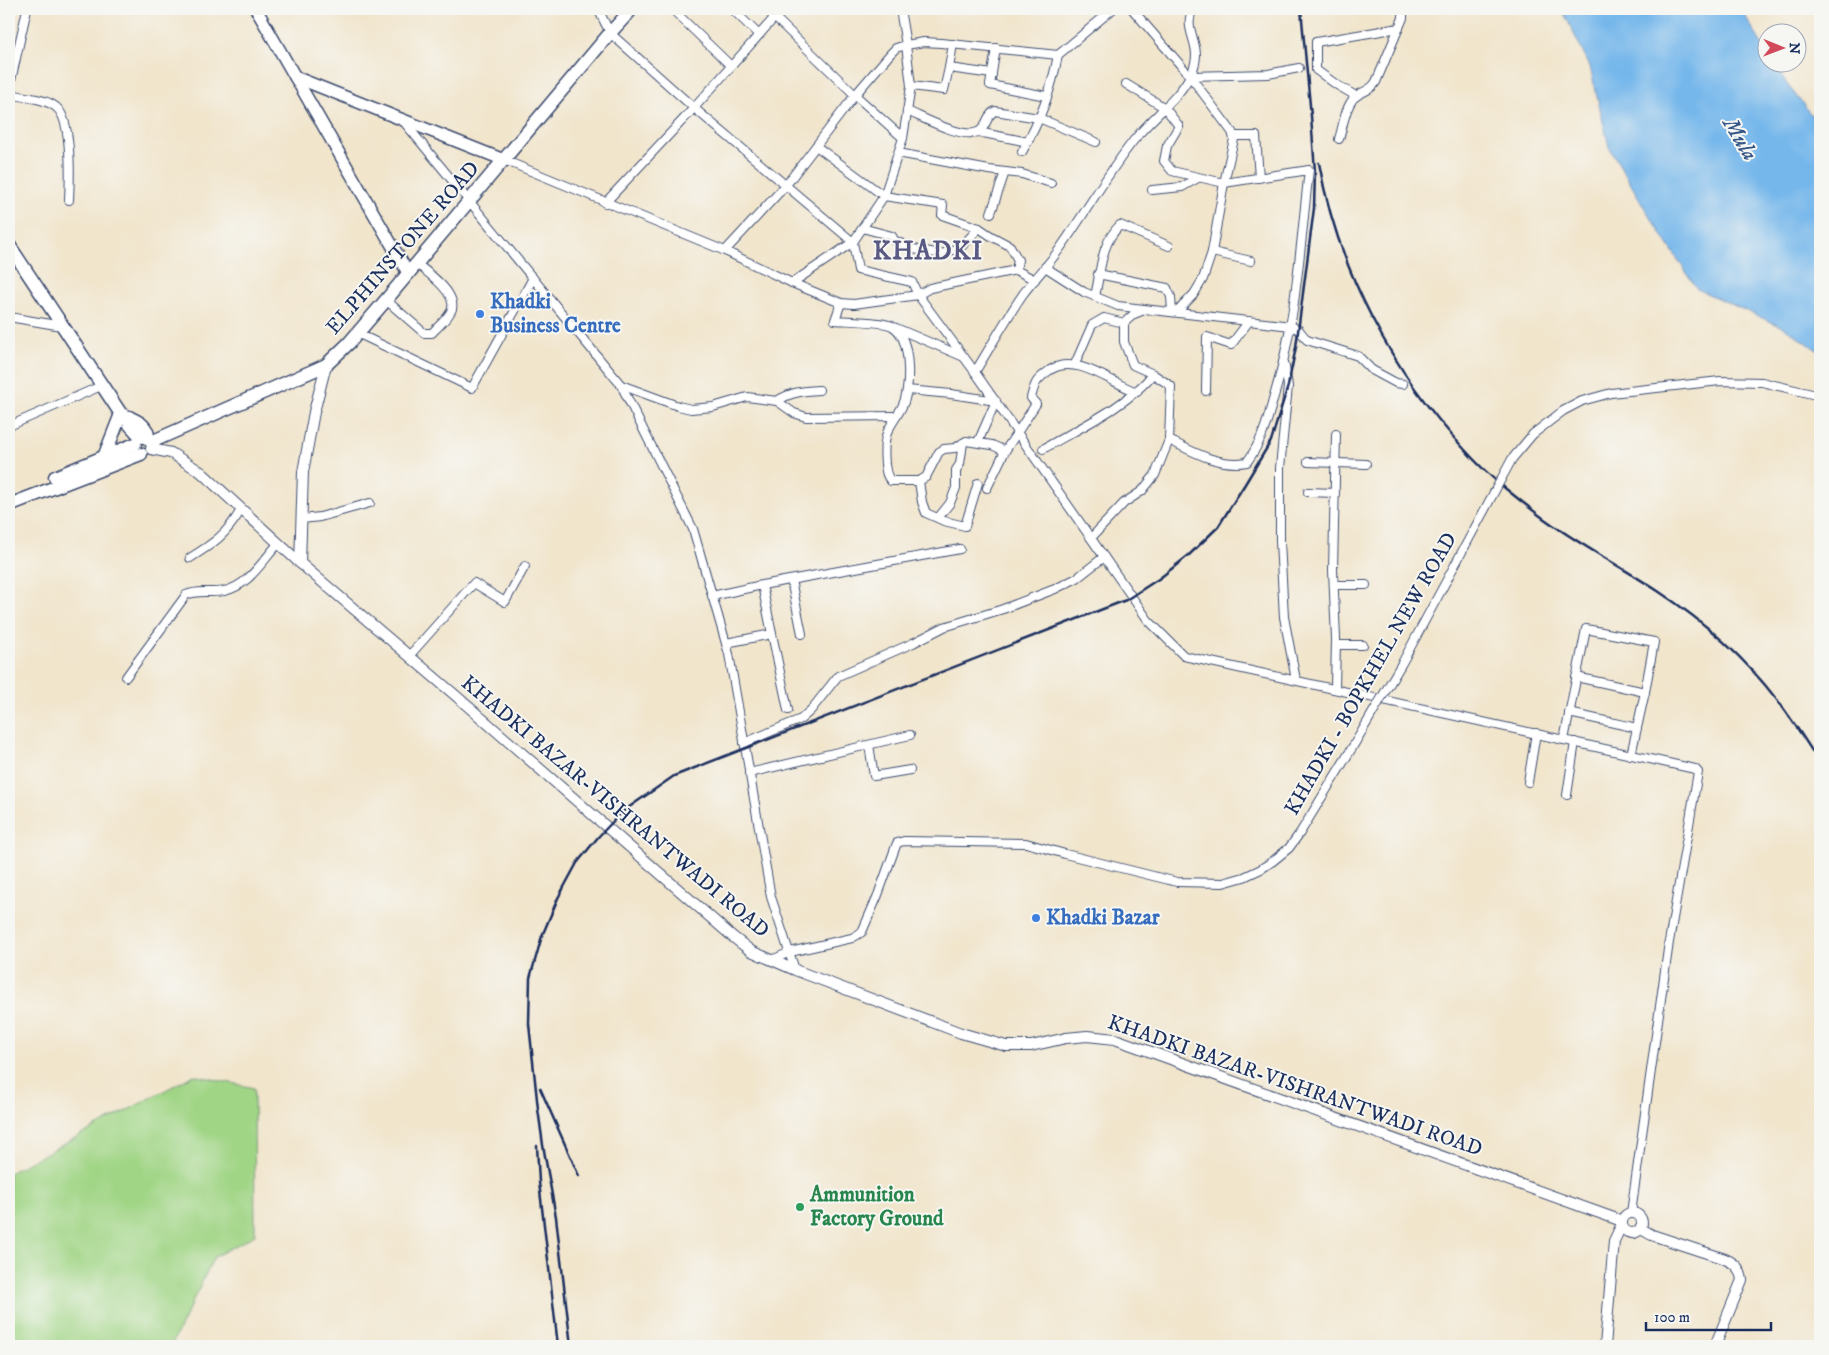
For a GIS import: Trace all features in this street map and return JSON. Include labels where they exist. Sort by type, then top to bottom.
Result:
[{"type":"main road","points":[[256,9],[295,77],[413,268]]},
{"type":"main road","name":"ELPHINSTONE ROAD","points":[[9,506],[326,365],[386,300],[632,9]]},
{"type":"main road","points":[[295,77],[504,160]]},
{"type":"main road","points":[[9,246],[14,260],[62,326],[101,386],[125,416],[138,420],[148,432],[145,444],[104,457],[9,497]]},
{"type":"main road","points":[[104,457],[125,416]]},
{"type":"street","points":[[28,9],[10,85],[11,90],[12,94],[50,103],[58,109],[62,116],[65,125],[70,170],[69,200]]},
{"type":"street","points":[[598,9],[610,33],[694,108],[853,242],[858,270],[912,282],[918,295],[975,372],[1148,620],[1184,656],[1536,733],[1695,769],[1698,772],[1669,942],[1630,1213]]},
{"type":"street","points":[[672,9],[732,66]]},
{"type":"street","points":[[732,9],[759,35]]},
{"type":"street","points":[[766,9],[855,95],[903,138]]},
{"type":"street","points":[[792,283],[853,242],[884,196],[903,138],[912,86],[900,9]]},
{"type":"street","points":[[1022,152],[1039,118],[1058,55],[1113,9]]},
{"type":"street","points":[[1132,9],[1190,76],[1234,136],[1212,252],[1203,279],[1194,294],[1174,312]]},
{"type":"street","points":[[975,372],[1024,294],[1060,248],[1134,139],[1165,108],[1190,76],[1196,63],[1197,53],[1189,24],[1193,9]]},
{"type":"street","points":[[1339,139],[1349,106],[1356,96],[1372,88],[1399,28],[1404,9]]},
{"type":"street","points":[[605,203],[775,18]]},
{"type":"street","points":[[1356,96],[1316,70],[1316,42],[1399,28]]},
{"type":"street","points":[[725,251],[786,185],[855,95],[896,48],[924,42],[1058,55]]},
{"type":"street","points":[[912,86],[944,90],[953,44]]},
{"type":"street","points":[[996,48],[990,85],[1046,96]]},
{"type":"street","points":[[949,68],[992,74]]},
{"type":"street","points":[[1190,76],[1268,74],[1299,68]]},
{"type":"street","points":[[1126,84],[1165,108],[1179,126],[1167,146],[1164,161],[1172,170],[1224,183],[1309,170],[1291,326],[1284,360],[1263,436],[1247,462],[1240,464],[1215,460],[1169,440]]},
{"type":"street","points":[[907,111],[957,131],[978,132],[1028,142]]},
{"type":"street","points":[[978,132],[984,128],[988,116],[995,111],[1039,118],[1096,142]]},
{"type":"street","points":[[403,120],[622,385],[693,529],[726,643],[771,897],[795,970]]},
{"type":"street","points":[[1234,136],[1256,136],[1259,178]]},
{"type":"street","points":[[816,146],[884,196],[943,205],[942,215],[978,228],[1010,246],[1018,260],[1016,270]]},
{"type":"street","points":[[898,153],[1022,174],[1051,183]]},
{"type":"street","points":[[504,160],[725,251],[792,283],[841,303],[854,304],[918,295],[930,288],[1016,270],[1035,280]]},
{"type":"street","points":[[990,214],[1005,172]]},
{"type":"street","points":[[1152,190],[1182,187],[1198,178]]},
{"type":"street","points":[[1095,296],[1101,261],[1111,233],[1120,225],[1169,246]]},
{"type":"street","points":[[862,228],[892,236],[894,240],[913,249],[942,254],[961,247],[978,228]]},
{"type":"street","points":[[1212,252],[1251,261]]},
{"type":"street","points":[[1045,267],[1084,292],[1118,306],[1291,326],[1299,330],[1307,340],[1358,356],[1372,370],[1396,383],[1403,384]]},
{"type":"street","points":[[386,300],[424,333],[432,333],[446,317],[452,308],[450,296],[443,286],[413,268]]},
{"type":"street","points":[[1098,274],[1167,288],[1174,312]]},
{"type":"street","points":[[357,333],[472,388],[532,278]]},
{"type":"street","points":[[841,303],[835,320],[890,325],[899,331],[904,340],[908,374],[907,390],[905,401],[887,434],[884,452],[887,478],[895,482],[919,481],[926,477],[939,452],[955,448],[966,441],[992,444],[1005,451]]},
{"type":"street","points":[[1091,538],[1124,503],[1142,491],[1155,475],[1169,440],[1171,386],[1154,374],[1134,365],[1124,342],[1124,324],[1134,314],[1145,309]]},
{"type":"street","points":[[9,317],[62,326]]},
{"type":"street","points":[[1075,364],[1092,325],[1104,318],[1124,324]]},
{"type":"street","points":[[1206,391],[1207,337],[1231,345],[1249,321]]},
{"type":"street","points":[[894,328],[964,357]]},
{"type":"street","points":[[1284,360],[1288,386],[1280,468],[1280,541],[1284,617],[1296,680]]},
{"type":"street","points":[[987,488],[1005,451],[1036,404],[1030,398],[1034,382],[1057,365],[1075,364],[1137,392]]},
{"type":"street","points":[[300,563],[303,472],[314,412],[326,365]]},
{"type":"street","points":[[1043,449],[1137,392],[1154,374]]},
{"type":"street","name":"KHADKI - BOPKHEL NEW ROAD","points":[[790,952],[852,938],[862,932],[878,896],[897,843],[904,841],[1026,843],[1177,882],[1223,883],[1244,877],[1274,862],[1289,848],[1300,833],[1352,748],[1398,670],[1512,459],[1532,434],[1563,411],[1582,401],[1611,393],[1720,381],[1762,382],[1820,396]]},
{"type":"street","points":[[622,385],[691,409],[704,409],[747,397],[777,401],[794,413],[806,417],[896,416]]},
{"type":"street","points":[[9,426],[101,386]]},
{"type":"street","points":[[777,401],[800,391],[820,390]]},
{"type":"street","points":[[907,390],[951,394],[996,402]]},
{"type":"street","points":[[978,442],[996,402]]},
{"type":"street","points":[[1335,689],[1336,434]]},
{"type":"street","points":[[938,518],[950,503],[956,488],[956,470],[960,464],[963,443]]},
{"type":"street","name":"KHADKI BAZAR-VISHRANTWADI ROAD","points":[[145,444],[171,453],[201,472],[278,544],[751,951],[795,970],[961,1033],[1006,1046],[1031,1046],[1066,1038],[1087,1036],[1115,1039],[1622,1223]]},
{"type":"street","points":[[1308,462],[1366,464]]},
{"type":"street","points":[[919,481],[922,502],[926,513],[965,526],[978,483]]},
{"type":"street","points":[[1308,492],[1335,493]]},
{"type":"street","points":[[302,519],[320,517],[370,503]]},
{"type":"street","points":[[190,558],[221,538],[242,510]]},
{"type":"street","points":[[126,677],[186,595],[195,591],[223,591],[247,581],[278,544]]},
{"type":"street","points":[[712,596],[762,585],[960,550]]},
{"type":"street","points":[[744,743],[802,719],[838,676],[913,643],[944,627],[1003,609],[1055,589],[1077,578],[1104,557]]},
{"type":"street","points":[[409,656],[474,583],[505,602],[525,566]]},
{"type":"street","points":[[790,580],[802,634]]},
{"type":"street","points":[[762,585],[788,710]]},
{"type":"street","points":[[1334,585],[1366,585]]},
{"type":"street","points":[[1564,740],[1586,629],[1654,642],[1631,755]]},
{"type":"street","points":[[726,643],[772,634]]},
{"type":"street","points":[[1336,645],[1363,645]]},
{"type":"street","points":[[1576,677],[1645,692]]},
{"type":"street","points":[[1569,713],[1637,728]]},
{"type":"street","points":[[1528,782],[1536,733]]},
{"type":"street","points":[[749,773],[910,735]]},
{"type":"street","points":[[1567,795],[1574,742]]},
{"type":"street","points":[[869,745],[874,776],[910,770]]},
{"type":"street","points":[[772,960],[790,952]]},
{"type":"street","points":[[1605,1346],[1614,1241],[1624,1217],[1630,1213],[1638,1215],[1642,1221],[1641,1229],[1638,1232],[1630,1233],[1623,1228],[1622,1223]]},
{"type":"street","points":[[1641,1229],[1652,1235],[1736,1264],[1742,1280],[1715,1346]]},
{"type":"green space","points":[[194,1075],[254,1088],[255,1235],[214,1257],[171,1346],[9,1346],[9,1173]]},
{"type":"water","name":"Mula","points":[[1562,9],[1741,9],[1756,34],[1756,72],[1779,72],[1820,126],[1820,352],[1787,329],[1697,289],[1646,210],[1609,147],[1590,67]]},
{"type":"railway","points":[[571,1346],[556,1217],[538,1109],[529,1024],[530,978],[542,936],[558,898],[577,863],[622,812],[674,776],[1126,600],[1160,578],[1189,555],[1218,527],[1271,441],[1288,386],[1296,347],[1314,208],[1315,172],[1301,9]]},
{"type":"railway","points":[[1319,163],[1328,203],[1354,280],[1372,318],[1392,353],[1414,388],[1439,420],[1483,468],[1529,507],[1568,535],[1643,581],[1707,627],[1765,684],[1794,723],[1820,763]]},
{"type":"railway","points":[[540,1088],[579,1176]]},
{"type":"railway","points":[[537,1146],[539,1182],[558,1346]]},
{"type":"place","name":"Khadki Business Centre","points":[[480,314]]},
{"type":"place","name":"Khadki Bazar","points":[[1036,918]]},
{"type":"place","name":"Ammunition Factory Ground","points":[[800,1207]]},
{"type":"district","name":"KHADKI","points":[[928,251]]}]
